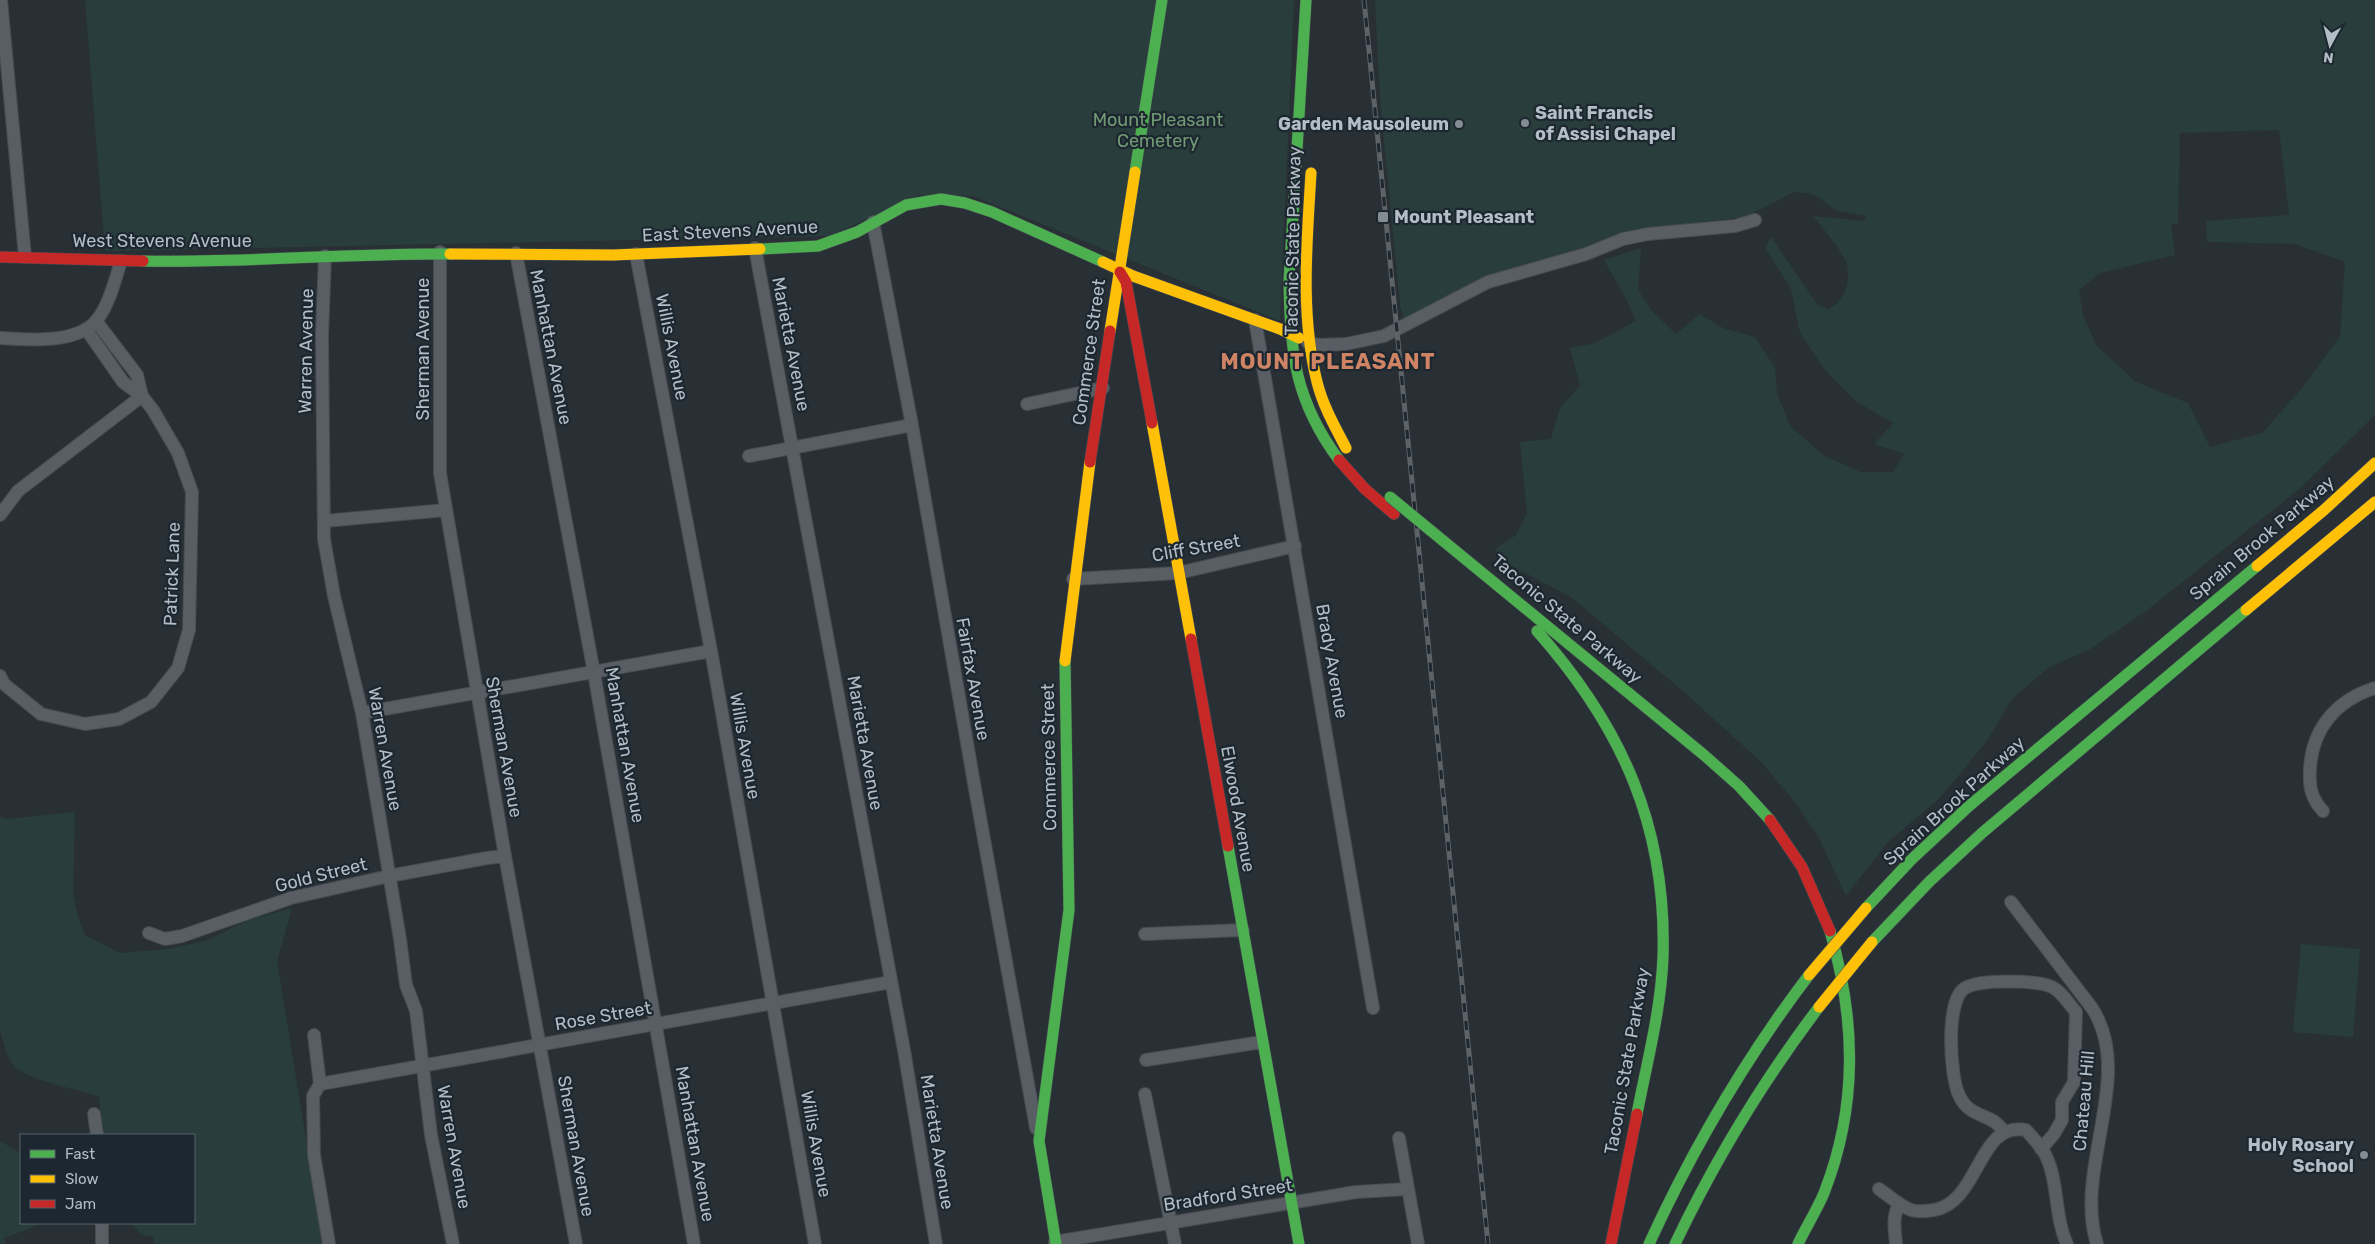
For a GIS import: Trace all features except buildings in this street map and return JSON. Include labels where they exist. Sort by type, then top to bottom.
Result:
[{"type":"main road","name":"Commerce Street","points":[[1055,1243],[1039,1141],[1069,910],[1065,656],[1073,579],[1162,0]]},
{"type":"main road","name":"Taconic State Parkway","points":[[1306,0],[1302,93],[1290,263],[1290,333],[1298,383],[1316,428],[1342,466],[1362,487],[1519,615],[1546,641],[1570,669],[1602,715],[1620,748],[1638,792],[1651,834],[1662,906],[1662,976],[1652,1038],[1611,1244]]},
{"type":"main road","name":"Taconic State Parkway","points":[[1312,156],[1306,294],[1308,343],[1317,387],[1335,430],[1356,462],[1390,497],[1514,596],[1732,779],[1771,821],[1803,868],[1820,903],[1839,959],[1847,995],[1851,1050],[1848,1105],[1836,1157],[1820,1203],[1798,1244]]},
{"type":"main road","name":"East Stevens Avenue","points":[[325,256],[440,252],[636,254],[818,246],[839,240],[906,205],[941,199],[965,203],[1027,227],[1119,270],[1290,333],[1308,343]]},
{"type":"main road","name":"West Stevens Avenue","points":[[0,257],[204,262],[325,256]]},
{"type":"main road","name":"Commerce Street","points":[[1119,270],[1126,282],[1143,381]]},
{"type":"main road","name":"Elwood Avenue","points":[[1143,381],[1158,449],[1178,573],[1299,1244]]},
{"type":"main road","name":"Sprain Brook Parkway","points":[[1649,1244],[1682,1172],[1714,1114],[1765,1034],[1809,975],[1866,908],[1926,846],[1975,801],[2317,516],[2375,463]]},
{"type":"main road","points":[[1675,1244],[1704,1185],[1742,1118],[1779,1060],[1819,1006],[1872,942],[1930,882],[1982,833],[2375,502]]},
{"type":"street","points":[[1,0],[25,257]]},
{"type":"street","points":[[1308,343],[1319,345],[1369,340],[1392,333],[1491,281],[1586,254],[1623,239],[1648,234],[1735,226],[1755,220]]},
{"type":"street","name":"Fairfax Avenue","points":[[874,222],[1039,1141]]},
{"type":"street","name":"Marietta Avenue","points":[[755,248],[892,982],[936,1244]]},
{"type":"street","name":"Sherman Avenue","points":[[440,252],[440,474],[505,856],[576,1244]]},
{"type":"street","name":"Manhattan Avenue","points":[[516,253],[594,673],[694,1244]]},
{"type":"street","name":"Willis Avenue","points":[[636,254],[711,652],[815,1244]]},
{"type":"street","name":"Warren Avenue","points":[[325,256],[322,335],[324,521],[328,567],[362,713],[390,876],[406,985],[416,1011],[431,1135],[453,1244]]},
{"type":"street","points":[[0,338],[57,338],[91,325],[107,299],[121,261]]},
{"type":"street","name":"Brady Avenue","points":[[1255,320],[1373,1008]]},
{"type":"street","name":"Patrick Lane","points":[[0,676],[4,684],[41,714],[85,724],[119,719],[151,702],[178,668],[189,630],[192,492],[178,453],[142,396],[122,382],[91,325]]},
{"type":"street","points":[[1027,404],[1103,388]]},
{"type":"street","points":[[0,515],[18,491],[142,396]]},
{"type":"street","points":[[749,456],[912,426]]},
{"type":"street","points":[[324,521],[446,510]]},
{"type":"street","name":"Cliff Street","points":[[1073,579],[1178,573],[1295,546]]},
{"type":"street","points":[[362,713],[711,652]]},
{"type":"street","points":[[2323,812],[2312,796],[2310,785],[2311,756],[2314,743],[2322,726],[2332,713],[2358,693],[2375,688]]},
{"type":"street","name":"Gold Street","points":[[149,933],[166,939],[182,936],[290,898],[390,876],[505,856]]},
{"type":"street","name":"Chateau Hill","points":[[2011,902],[2092,1008],[2100,1022],[2107,1043],[2109,1066],[2092,1191],[2091,1219],[2097,1244]]},
{"type":"street","points":[[1145,934],[1243,930]]},
{"type":"street","points":[[2004,1132],[1998,1123],[1966,1108],[1958,1093],[1950,1028],[1959,995],[1965,988],[1993,981],[2044,984],[2054,988],[2076,1012],[2074,1082],[2062,1102],[2062,1120],[2054,1134],[2041,1149]]},
{"type":"street","name":"Rose Street","points":[[320,1084],[892,982]]},
{"type":"street","points":[[314,1035],[320,1084],[313,1096],[314,1155],[329,1244]]},
{"type":"street","points":[[1146,1060],[1262,1042]]},
{"type":"street","points":[[1145,1094],[1175,1244]]},
{"type":"street","points":[[94,1114],[97,1134]]},
{"type":"street","points":[[1880,1189],[1899,1204],[1912,1211],[1944,1208],[1957,1200],[1990,1146],[2004,1132],[2017,1128],[2026,1130],[2041,1149],[2050,1170],[2058,1218],[2067,1244]]},
{"type":"street","points":[[1399,1138],[1418,1244]]},
{"type":"street","name":"Bradford Street","points":[[1055,1243],[1356,1192],[1407,1189]]},
{"type":"street","points":[[1896,1244],[1894,1224],[1895,1211],[1899,1204]]},
{"type":"street","points":[[102,1224],[102,1244]]},
{"type":"green space","name":"Mount Pleasant Cemetery","points":[[85,0],[1294,0],[1280,321],[973,196],[919,195],[830,236],[105,251]]},
{"type":"green space","points":[[1375,0],[2375,0],[2375,415],[2297,491],[2146,611],[2090,649],[2048,668],[2012,699],[1986,742],[1940,798],[1887,843],[1846,896],[1818,836],[1791,797],[1759,760],[1684,692],[1571,597],[1500,560],[1495,549],[1516,535],[1527,513],[1520,442],[1551,439],[1560,408],[1580,385],[1570,348],[1595,343],[1636,321],[1604,260],[1641,248],[1638,290],[1652,311],[1676,334],[1700,314],[1723,328],[1755,337],[1775,368],[1777,393],[1790,426],[1823,455],[1860,472],[1893,472],[1904,454],[1874,444],[1893,423],[1857,402],[1825,370],[1800,333],[1791,289],[1765,248],[1771,237],[1817,304],[1828,309],[1838,302],[1845,291],[1848,271],[1845,260],[1837,247],[1813,216],[1865,221],[1866,216],[1837,211],[1813,194],[1794,192],[1745,217],[1651,228],[1404,320],[1400,305],[1380,99]],"holes":[[[2279,130],[2289,215],[2206,221],[2207,242],[2295,244],[2345,262],[2340,336],[2303,387],[2262,433],[2210,447],[2188,403],[2136,382],[2096,345],[2083,315],[2079,290],[2100,273],[2175,255],[2171,224],[2178,223],[2180,133]]]},
{"type":"green space","points":[[75,812],[73,893],[78,916],[85,935],[120,953],[168,949],[205,941],[249,920],[292,908],[277,961],[323,1244],[154,1244],[154,1237],[142,1235],[132,1224],[195,1224],[195,1134],[103,1134],[99,1097],[33,1077],[17,1069],[11,1061],[0,1030],[0,817],[7,819]]},
{"type":"green space","points":[[2301,944],[2360,949],[2353,1037],[2293,1032]]},
{"type":"green space","points":[[0,1141],[20,1152],[20,1224],[41,1224],[4,1238],[6,1244],[0,1244]]},
{"type":"railway","points":[[1364,0],[1488,1244]]},
{"type":"traffic: fast","points":[[1135,172],[1162,0]]},
{"type":"traffic: fast","points":[[1306,0],[1289,281],[1291,331],[1298,375],[1304,396],[1324,438],[1339,460]]},
{"type":"traffic: fast","points":[[760,249],[818,246],[857,232],[906,205],[941,199],[965,203],[992,212],[1103,262]]},
{"type":"traffic: fast","points":[[143,261],[220,261],[450,254]]},
{"type":"traffic: fast","points":[[1390,497],[1430,530]]},
{"type":"traffic: fast","points":[[1430,530],[1704,755],[1739,786],[1770,820]]},
{"type":"traffic: fast","points":[[1866,908],[1912,859],[1969,806],[2257,566]]},
{"type":"traffic: fast","points":[[1872,942],[1929,882],[1982,833],[2246,610]]},
{"type":"traffic: fast","points":[[1537,631],[1567,667],[1593,704],[1615,742],[1633,781],[1647,822],[1657,865],[1662,910],[1662,977],[1653,1036],[1637,1114]]},
{"type":"traffic: fast","points":[[1056,1244],[1039,1141],[1069,910],[1065,661]]},
{"type":"traffic: fast","points":[[1228,846],[1299,1244]]},
{"type":"traffic: fast","points":[[1798,1244],[1824,1193],[1843,1128],[1848,1095],[1850,1063],[1845,997],[1830,931]]},
{"type":"traffic: fast","points":[[1649,1244],[1684,1173],[1722,1105],[1763,1039],[1809,975]]},
{"type":"traffic: fast","points":[[1675,1244],[1706,1182],[1759,1092],[1819,1007]]},
{"type":"traffic: slow","points":[[1110,331],[1135,172]]},
{"type":"traffic: slow","points":[[1311,173],[1306,278],[1308,330],[1317,382],[1330,416],[1346,448]]},
{"type":"traffic: slow","points":[[450,254],[613,255],[760,249]]},
{"type":"traffic: slow","points":[[1103,262],[1133,276],[1280,329],[1299,338]]},
{"type":"traffic: slow","points":[[1152,423],[1191,639]]},
{"type":"traffic: slow","points":[[1065,661],[1090,462]]},
{"type":"traffic: slow","points":[[2257,566],[2324,510],[2375,463]]},
{"type":"traffic: slow","points":[[2246,610],[2375,502]]},
{"type":"traffic: slow","points":[[1809,975],[1866,908]]},
{"type":"traffic: slow","points":[[1819,1007],[1872,942]]},
{"type":"traffic: jam","points":[[0,257],[143,261]]},
{"type":"traffic: jam","points":[[1120,272],[1126,282],[1152,423]]},
{"type":"traffic: jam","points":[[1090,462],[1110,331]]},
{"type":"traffic: jam","points":[[1339,460],[1365,489],[1394,514]]},
{"type":"traffic: jam","points":[[1191,639],[1228,846]]},
{"type":"traffic: jam","points":[[1770,820],[1802,867],[1830,931]]},
{"type":"traffic: jam","points":[[1611,1244],[1637,1114]]},
{"type":"place","name":"Saint Francis of Assisi Chapel","points":[[1525,123]]},
{"type":"place","name":"Garden Mausoleum","points":[[1459,124]]},
{"type":"place","name":"Mount Pleasant","points":[[1383,217]]},
{"type":"place","name":"Holy Rosary School","points":[[2364,1155]]},
{"type":"district","name":"MOUNT PLEASANT","points":[[1328,361]]}]
